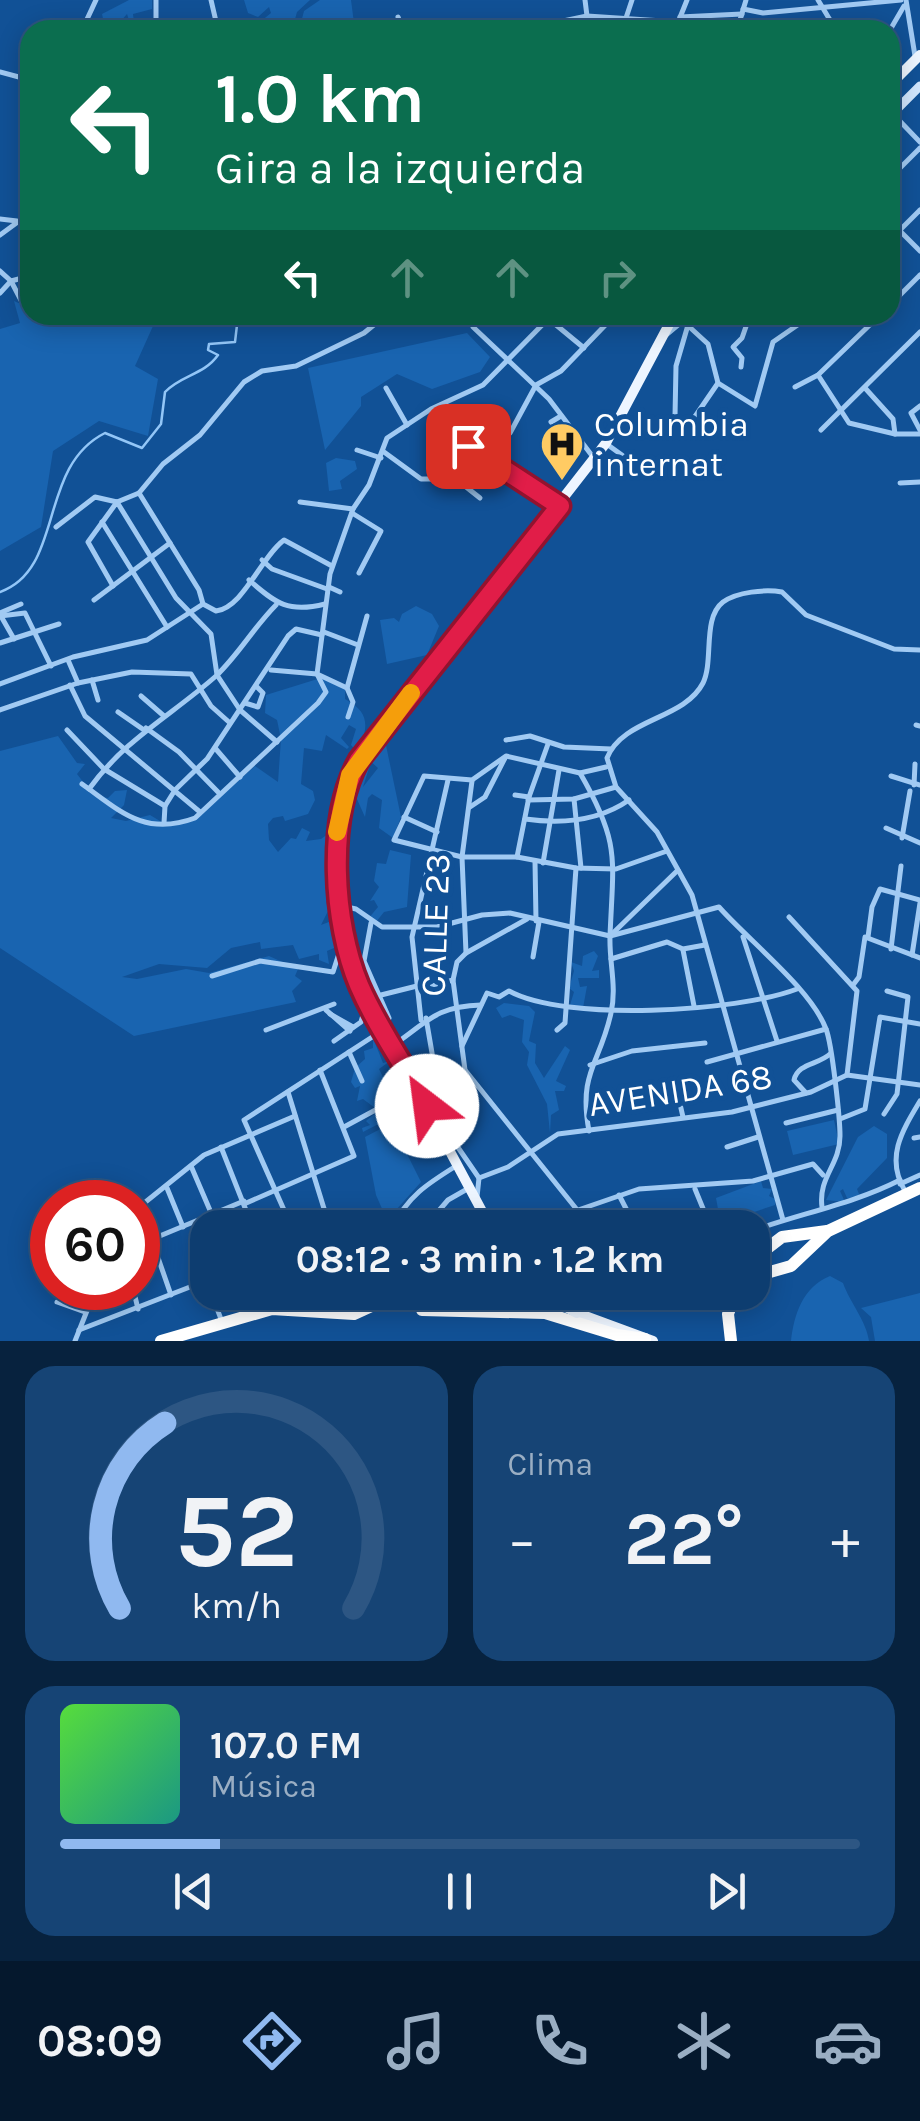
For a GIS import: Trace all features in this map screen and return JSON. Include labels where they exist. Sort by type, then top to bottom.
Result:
[{"type":"highway","points":[[770,1270],[802,1258],[828,1231],[907,1186]]},
{"type":"highway","points":[[770,1248],[788,1236],[828,1231]]},
{"type":"highway","points":[[788,1236],[800,1244],[802,1258]]},
{"type":"highway","points":[[161,1341],[279,1310]]},
{"type":"highway","points":[[309,1310],[365,1310]]},
{"type":"highway","points":[[414,1310],[545,1313],[649,1340]]},
{"type":"highway","points":[[729,1310],[731,1341]]},
{"type":"main road","points":[[900,75],[918,58]]},
{"type":"main road","points":[[482,1210],[475,1182],[458,1164],[383,1030],[346,937],[337,829],[350,775],[606,443],[660,339],[675,325]]},
{"type":"main road","points":[[573,1310],[649,1340]]},
{"type":"street","points":[[585,0],[587,16]]},
{"type":"street","points":[[627,18],[632,0]]},
{"type":"street","points":[[679,20],[687,0]]},
{"type":"street","points":[[740,20],[746,0]]},
{"type":"street","points":[[818,0],[832,20]]},
{"type":"street","points":[[826,7],[830,0]]},
{"type":"street","points":[[570,20],[587,16],[679,20],[904,1],[918,58]]},
{"type":"street","points":[[900,105],[920,86]]},
{"type":"street","points":[[900,124],[920,145],[900,167]]},
{"type":"street","points":[[900,229],[920,210]]},
{"type":"street","points":[[900,231],[920,251]]},
{"type":"street","points":[[0,271],[12,281],[20,299]]},
{"type":"street","points":[[900,295],[920,275]]},
{"type":"street","points":[[0,293],[20,279]]},
{"type":"street","points":[[114,586],[88,542],[116,502],[139,492],[163,464],[200,435],[244,382],[262,372],[296,366],[373,325]]},
{"type":"street","points":[[474,325],[536,385],[595,458]]},
{"type":"street","points":[[82,784],[124,816],[182,823],[240,777],[326,694],[326,685],[317,674],[333,566],[352,511],[388,438],[431,408],[483,385],[539,325]]},
{"type":"street","points":[[556,325],[584,349]]},
{"type":"street","points":[[432,478],[452,437],[462,429],[492,427],[510,433],[536,385],[561,371],[606,325]]},
{"type":"street","points":[[676,416],[679,325]]},
{"type":"street","points":[[684,325],[708,344],[718,383],[755,406],[771,346],[799,325]]},
{"type":"street","points":[[741,367],[742,358],[733,347],[747,325]]},
{"type":"street","points":[[795,387],[818,375],[870,325]]},
{"type":"street","points":[[821,430],[920,332]]},
{"type":"street","points":[[818,375],[839,412],[858,427],[895,434],[920,432],[911,413],[920,406]]},
{"type":"street","points":[[694,418],[718,383]]},
{"type":"street","points":[[386,388],[407,425]]},
{"type":"street","points":[[864,388],[894,419],[895,434]]},
{"type":"street","points":[[551,422],[561,416]]},
{"type":"street","points":[[452,437],[560,506]]},
{"type":"street","points":[[606,443],[626,458]]},
{"type":"street","points":[[357,450],[382,455],[421,479],[456,479],[480,498]]},
{"type":"street","points":[[900,483],[920,482]]},
{"type":"street","points":[[139,492],[203,604],[220,612],[250,580],[262,560],[284,540],[333,566]]},
{"type":"street","points":[[56,527],[95,497],[116,502],[176,598],[211,634],[217,674],[240,710],[276,742]]},
{"type":"street","points":[[300,502],[352,511],[381,530],[359,574]]},
{"type":"street","points":[[102,522],[167,627]]},
{"type":"street","points":[[94,600],[170,543]]},
{"type":"street","points":[[262,560],[272,569],[340,592]]},
{"type":"street","points":[[250,580],[276,605],[302,610],[325,604]]},
{"type":"street","points":[[506,740],[530,736],[548,744],[611,749],[681,704],[703,682],[714,614],[730,598],[782,592],[806,615],[894,649],[920,650]]},
{"type":"street","points":[[1,616],[21,604]]},
{"type":"street","points":[[0,684],[68,660],[147,640],[203,604]]},
{"type":"street","points":[[89,789],[145,729],[217,674],[276,605]]},
{"type":"street","points":[[1,616],[22,612],[51,666]]},
{"type":"street","points":[[1,616],[14,639]]},
{"type":"street","points":[[348,718],[353,702],[347,688],[367,616]]},
{"type":"street","points":[[0,643],[59,624]]},
{"type":"street","points":[[164,823],[165,806],[175,790],[214,748],[296,630],[322,633],[358,645]]},
{"type":"street","points":[[68,660],[78,683]]},
{"type":"street","points":[[270,670],[317,674],[347,688]]},
{"type":"street","points":[[0,710],[78,683],[132,672],[191,674],[223,720],[230,723]]},
{"type":"street","points":[[92,680],[98,700]]},
{"type":"street","points":[[70,686],[85,716],[122,751],[200,812]]},
{"type":"street","points":[[246,704],[258,707],[262,693],[257,687]]},
{"type":"street","points":[[140,696],[164,716]]},
{"type":"street","points":[[118,712],[145,729],[219,793]]},
{"type":"street","points":[[67,730],[104,769],[165,806]]},
{"type":"street","points":[[517,857],[528,799],[548,744]]},
{"type":"street","points":[[214,748],[240,777]]},
{"type":"street","points":[[611,749],[606,767],[616,787],[642,811],[692,896],[783,1220]]},
{"type":"street","points":[[606,767],[580,773],[506,756],[472,780],[424,776],[394,840],[462,857],[517,857],[616,870],[667,851]]},
{"type":"street","points":[[470,807],[486,797],[506,756]]},
{"type":"street","points":[[902,838],[915,787],[914,764]]},
{"type":"street","points":[[533,956],[539,862],[559,770]]},
{"type":"street","points":[[580,773],[603,814],[616,870],[610,936],[615,981],[612,1012],[590,1065],[584,1102],[589,1132]]},
{"type":"street","points":[[891,776],[915,787]]},
{"type":"street","points":[[437,1082],[411,948],[448,780]]},
{"type":"street","name":"CALLE 23","points":[[472,780],[462,857],[466,953],[457,962],[452,980],[465,1070],[577,1210]]},
{"type":"street","points":[[514,795],[528,799],[574,799],[616,787]]},
{"type":"street","points":[[557,1030],[564,1027],[569,929],[578,868],[574,799]]},
{"type":"street","points":[[526,819],[574,820],[603,814],[629,800]]},
{"type":"street","points":[[404,817],[437,832]]},
{"type":"street","points":[[886,828],[920,843]]},
{"type":"street","points":[[890,949],[901,866]]},
{"type":"street","points":[[610,936],[678,870]]},
{"type":"street","points":[[852,984],[860,976],[875,895],[886,888],[920,901],[912,955]]},
{"type":"street","points":[[342,906],[356,909],[371,923],[415,928],[510,914],[610,936],[719,907],[796,989],[826,1029],[840,1119],[840,1155],[824,1176],[822,1207]]},
{"type":"street","points":[[789,918],[857,991],[847,1075]]},
{"type":"street","points":[[466,953],[527,919]]},
{"type":"street","points":[[371,923],[364,960],[372,998],[389,1018]]},
{"type":"street","points":[[742,934],[777,1041]]},
{"type":"street","points":[[212,976],[260,961],[333,972],[340,942],[346,937]]},
{"type":"street","points":[[868,937],[920,958]]},
{"type":"street","points":[[611,959],[667,942],[683,950],[706,945]]},
{"type":"street","points":[[683,950],[694,1006]]},
{"type":"street","points":[[372,998],[452,980]]},
{"type":"street","points":[[461,1048],[487,993],[499,997],[510,991],[612,1012],[694,1006],[796,989]]},
{"type":"street","points":[[884,1114],[894,1104],[908,995],[887,991]]},
{"type":"street","points":[[334,1041],[361,1022],[372,998]]},
{"type":"street","points":[[266,1030],[327,1012],[334,1004]]},
{"type":"street","points":[[392,1046],[424,1019],[456,1006],[481,1005]]},
{"type":"street","points":[[327,1012],[352,1029]]},
{"type":"street","points":[[840,1119],[865,1109],[880,1017],[920,1024]]},
{"type":"street","points":[[706,1062],[826,1029]]},
{"type":"street","points":[[284,1210],[244,1120],[383,1030]]},
{"type":"street","points":[[590,1065],[632,1051],[705,1043]]},
{"type":"street","points":[[349,1052],[362,1081]]},
{"type":"street","points":[[806,1093],[794,1080],[795,1074],[820,1064],[830,1054]]},
{"type":"street","points":[[225,1210],[354,1156],[320,1070]]},
{"type":"street","points":[[418,1091],[465,1070]]},
{"type":"street","name":"AVENIDA 68","points":[[439,1210],[475,1182],[532,1153],[558,1134],[750,1108],[806,1093],[847,1075],[920,1083]]},
{"type":"street","points":[[418,1091],[427,1096],[475,1182]]},
{"type":"street","points":[[676,1091],[683,1116]]},
{"type":"street","points":[[288,1092],[325,1210]]},
{"type":"street","points":[[344,1127],[392,1101],[402,1114],[427,1106]]},
{"type":"street","points":[[907,1186],[894,1158],[898,1139],[920,1101]]},
{"type":"street","points":[[786,1123],[838,1110]]},
{"type":"street","points":[[160,1193],[221,1147],[296,1116]]},
{"type":"street","points":[[726,1147],[758,1138]]},
{"type":"street","points":[[221,1147],[247,1210]]},
{"type":"street","points":[[401,1210],[406,1201],[436,1176],[458,1164]]},
{"type":"street","points":[[191,1166],[210,1210]]},
{"type":"street","points":[[581,1210],[639,1189],[695,1187],[818,1166],[824,1176]]},
{"type":"street","points":[[770,1224],[907,1186],[920,1175]]},
{"type":"street","points":[[695,1187],[704,1210]]},
{"type":"street","points":[[167,1188],[183,1227]]},
{"type":"street","points":[[619,1195],[627,1210]]},
{"type":"street","points":[[160,1237],[190,1224]]},
{"type":"street","points":[[160,1263],[171,1295]]},
{"type":"street","points":[[160,1300],[190,1290]]},
{"type":"street","points":[[75,1341],[85,1312],[79,1310]]},
{"type":"street","points":[[80,1330],[135,1310]]},
{"type":"street","points":[[217,1310],[222,1322]]},
{"type":"shaded area","points":[[129,0],[152,0],[152,9],[133,14],[134,20],[129,20],[127,14],[122,20],[103,20],[102,14]]},
{"type":"shaded area","points":[[244,0],[310,0],[297,12],[295,20],[262,20],[271,13],[269,7],[258,17],[248,13]]},
{"type":"shaded area","points":[[320,0],[351,0],[354,20],[302,20],[304,11]]},
{"type":"shaded area","points":[[20,323],[153,325],[135,366],[158,379],[148,436],[99,421],[53,451],[41,527],[0,551],[0,329]]},
{"type":"shaded area","points":[[467,333],[490,357],[480,372],[432,389],[397,374],[361,397],[361,406],[325,450],[308,368]]},
{"type":"shaded area","points":[[336,458],[355,461],[357,469],[340,481],[342,489],[329,491],[326,463]]},
{"type":"shaded area","points":[[416,606],[432,614],[439,626],[427,655],[387,664],[380,620],[394,618],[399,622],[402,614]]},
{"type":"shaded area","points":[[324,677],[345,689],[345,699],[363,715],[364,736],[358,753],[351,745],[356,729],[349,725],[341,738],[347,749],[326,735],[322,751],[304,748],[301,784],[313,791],[315,800],[308,814],[285,821],[283,816],[273,818],[268,824],[269,840],[278,852],[291,838],[296,839],[302,828],[310,832],[306,841],[321,839],[335,829],[330,910],[326,899],[328,911],[321,925],[334,920],[336,891],[343,928],[334,948],[327,951],[329,964],[319,960],[319,954],[299,959],[293,945],[261,949],[260,942],[231,948],[207,968],[159,964],[122,977],[137,979],[186,969],[209,973],[269,956],[298,969],[295,976],[302,981],[292,991],[296,1002],[134,1036],[0,948],[0,751],[58,736],[77,763],[85,764],[77,774],[94,796],[108,798],[115,791],[127,790],[124,805],[111,818],[126,821],[150,815],[165,824],[195,819],[255,766],[278,782],[281,739],[277,720],[265,713],[266,695]]},
{"type":"shaded area","points":[[383,731],[401,817],[393,838],[379,828],[382,800],[372,794],[368,798],[365,817],[352,788],[363,764],[369,768],[363,787],[378,768],[368,759],[359,763]]},
{"type":"shaded area","points":[[390,850],[411,855],[407,907],[384,912],[376,922],[368,919],[378,907],[374,900],[370,901],[379,887],[374,881],[377,863],[386,864]]},
{"type":"shaded area","points":[[594,951],[598,956],[592,971],[599,970],[599,978],[578,978],[580,987],[587,986],[583,1008],[570,1005],[574,992],[569,988],[574,971],[571,962],[582,966],[583,956]]},
{"type":"shaded area","points":[[504,1003],[529,1006],[535,1012],[529,1041],[536,1044],[535,1063],[544,1078],[565,1046],[570,1050],[556,1081],[566,1086],[564,1091],[555,1091],[559,1110],[551,1115],[550,1133],[547,1104],[527,1065],[529,1052],[522,1042],[524,1020],[510,1015],[502,1018],[496,1008]]},
{"type":"shaded area","points":[[373,1038],[383,1063],[390,1061],[379,1069],[383,1077],[401,1068],[405,1076],[396,1083],[408,1083],[419,1106],[408,1112],[400,1107],[402,1112],[363,1132],[362,1128],[370,1125],[366,1121],[385,1105],[375,1108],[363,1099],[357,1101],[360,1086],[355,1088],[351,1082],[355,1068],[365,1059],[364,1051],[373,1048]]},
{"type":"shaded area","points":[[422,1110],[417,1120],[396,1132],[421,1182],[396,1210],[383,1210],[365,1137],[386,1126],[393,1133],[390,1124]]},
{"type":"shaded area","points":[[834,1120],[839,1144],[793,1155],[787,1131]]},
{"type":"shaded area","points":[[874,1126],[887,1134],[887,1158],[857,1189],[861,1199],[847,1198],[843,1189],[840,1191],[845,1202],[826,1200],[858,1137]]},
{"type":"shaded area","points":[[761,1181],[763,1188],[772,1189],[769,1196],[775,1199],[775,1205],[760,1210],[722,1210],[716,1198]]},
{"type":"shaded area","points":[[830,1276],[843,1283],[869,1341],[791,1341],[802,1302],[813,1287]]},
{"type":"shaded area","points":[[920,1293],[920,1341],[875,1341],[871,1317],[861,1308]]},
{"type":"waterway","points":[[0,592],[20,580],[34,562],[69,469],[84,449],[105,433],[142,448],[161,424],[165,392],[218,355],[208,350],[209,344],[235,342],[237,325]]},
{"type":"slow traffic","points":[[337,832],[350,775],[411,693]]},
{"type":"place","name":"Columbia internat","points":[[562,482]]},
{"type":"route","points":[[427,1106],[356,976],[346,937],[336,842],[342,802],[359,760],[560,506],[468,446]]}]
